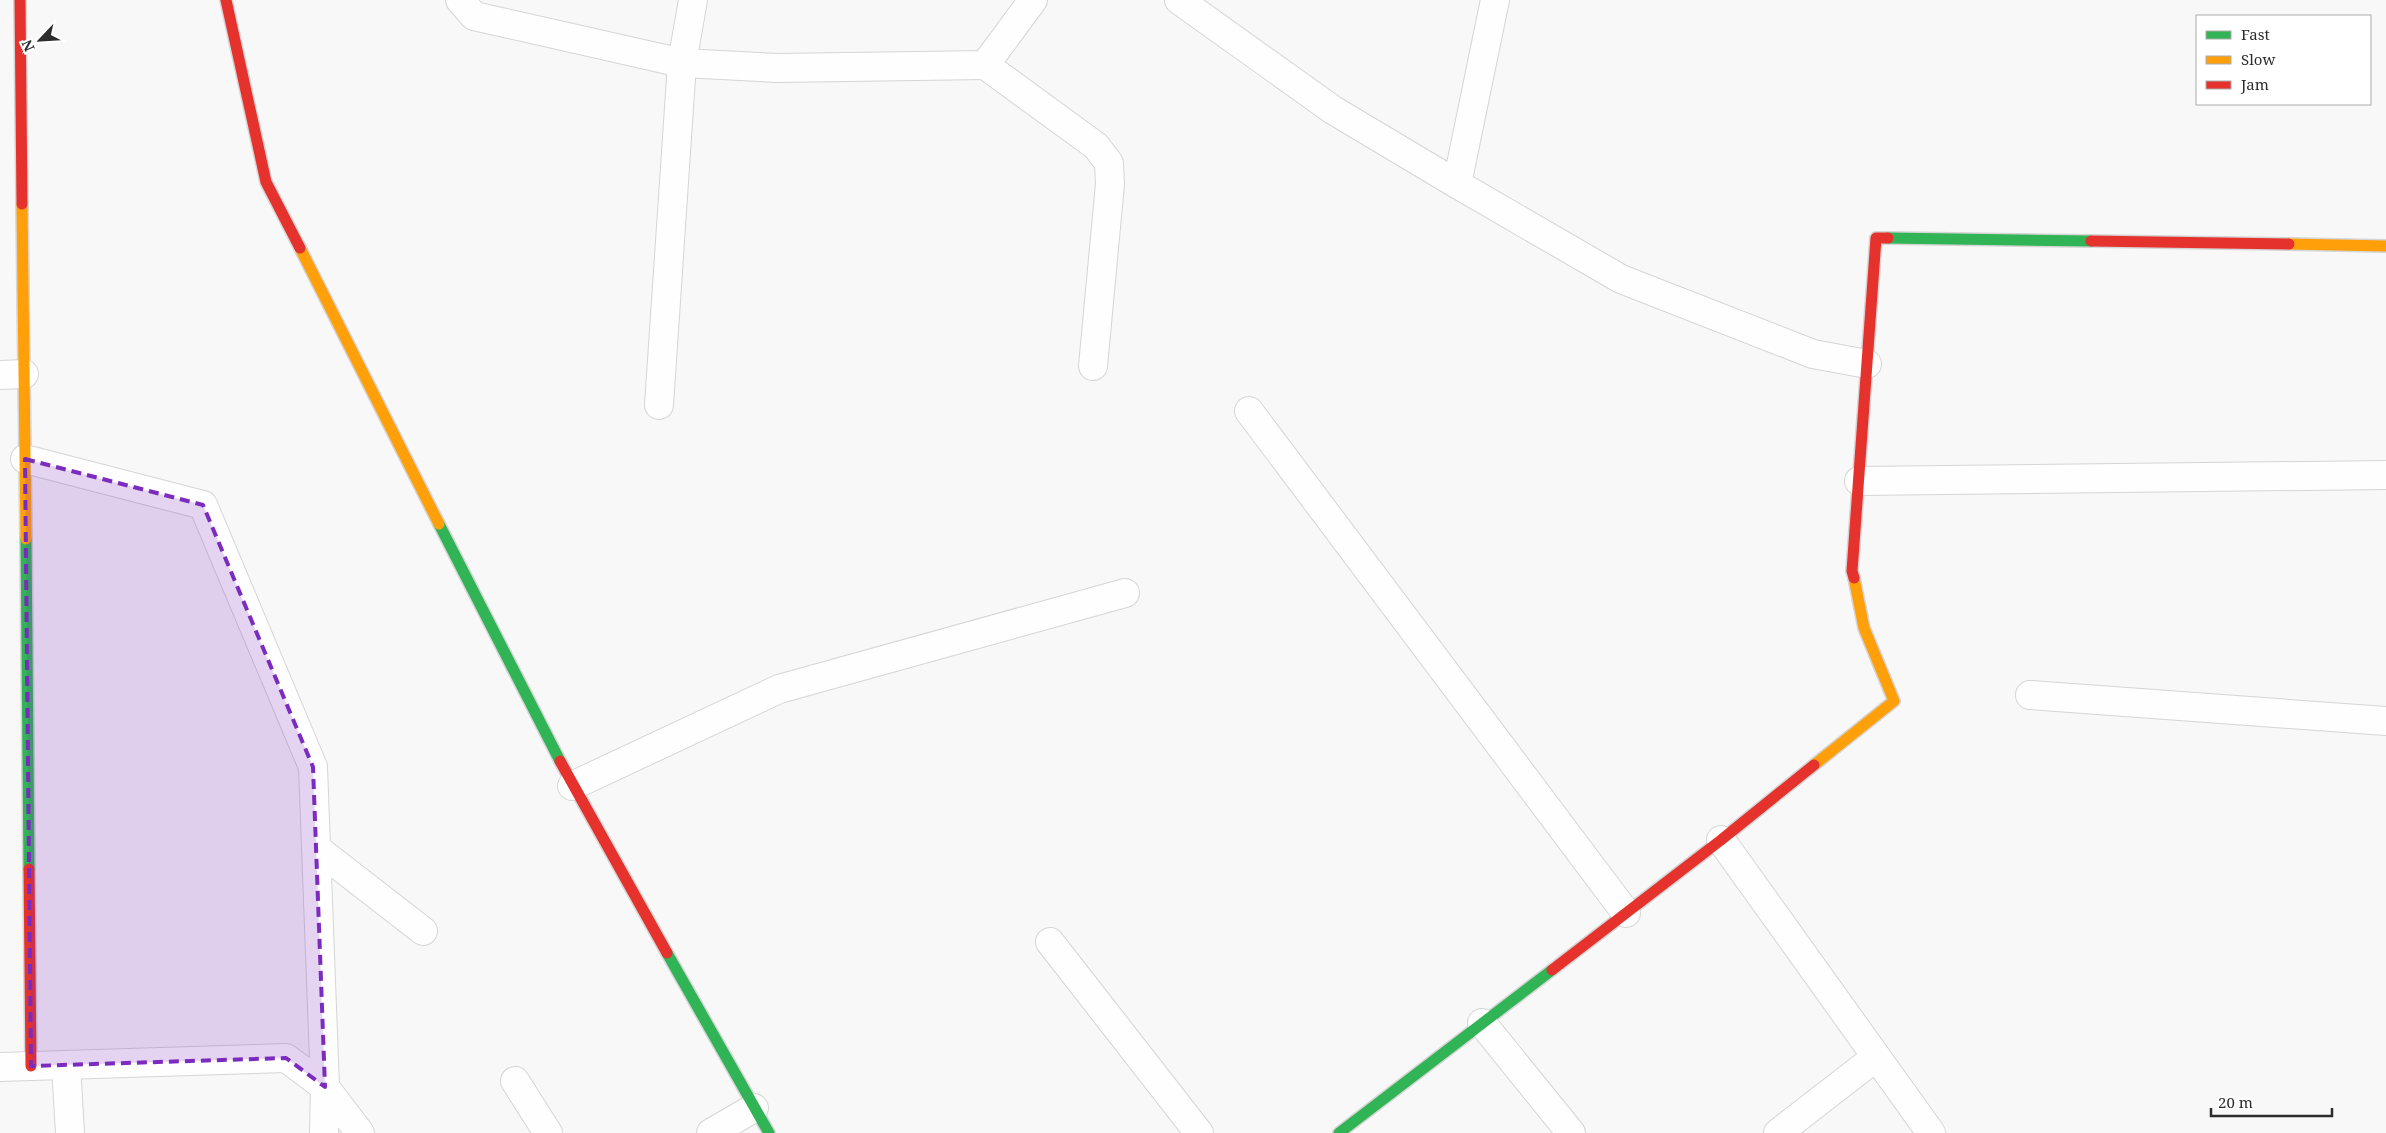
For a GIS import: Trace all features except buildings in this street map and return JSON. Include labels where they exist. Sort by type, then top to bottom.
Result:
[{"type":"street","points":[[20,0],[12,374],[25,459],[31,1066]]},
{"type":"street","points":[[226,0],[266,182],[572,786],[769,1133]]},
{"type":"street","points":[[460,0],[474,16],[682,63],[777,68],[985,65],[1096,146],[1109,163],[1110,184],[1094,366]]},
{"type":"street","points":[[659,405],[682,63],[693,0]]},
{"type":"street","points":[[985,65],[1033,0]]},
{"type":"street","points":[[1179,0],[1333,110],[1456,184],[1621,279],[1813,354],[1868,364]]},
{"type":"street","points":[[1456,184],[1495,0]]},
{"type":"street","points":[[1339,1133],[1721,840],[1894,701],[1864,628],[1852,571],[1876,238],[2386,246]]},
{"type":"street","points":[[1249,411],[1626,913]]},
{"type":"street","points":[[25,459],[203,505],[313,767],[324,1133]]},
{"type":"street","points":[[1859,481],[2386,475]]},
{"type":"street","points":[[572,786],[779,689],[1125,593]]},
{"type":"street","points":[[2030,695],[2386,721]]},
{"type":"street","points":[[1721,840],[1931,1133]]},
{"type":"street","points":[[316,848],[423,931]]},
{"type":"street","points":[[1050,942],[1199,1133]]},
{"type":"street","points":[[1482,1023],[1571,1133]]},
{"type":"street","points":[[1778,1133],[1876,1057]]},
{"type":"street","points":[[0,1067],[286,1058],[324,1087],[360,1133]]},
{"type":"street","points":[[66,1065],[70,1133]]},
{"type":"street","points":[[514,1081],[548,1133]]},
{"type":"street","points":[[711,1133],[754,1108]]},
{"type":"highlighted area","points":[[25,459],[203,505],[313,767],[325,1087],[286,1058],[31,1066]]},
{"type":"traffic: fast","points":[[1888,238],[2091,241]]},
{"type":"traffic: fast","points":[[439,524],[560,761]]},
{"type":"traffic: fast","points":[[26,539],[29,869]]},
{"type":"traffic: fast","points":[[667,953],[769,1133]]},
{"type":"traffic: fast","points":[[1339,1133],[1552,970]]},
{"type":"traffic: slow","points":[[22,204],[26,539]]},
{"type":"traffic: slow","points":[[2289,244],[2386,246]]},
{"type":"traffic: slow","points":[[300,248],[439,524]]},
{"type":"traffic: slow","points":[[1814,765],[1894,701],[1864,628],[1854,578]]},
{"type":"traffic: jam","points":[[20,0],[22,204]]},
{"type":"traffic: jam","points":[[226,0],[266,182],[300,248]]},
{"type":"traffic: jam","points":[[1854,578],[1852,571],[1876,238],[1888,238]]},
{"type":"traffic: jam","points":[[2091,241],[2289,244]]},
{"type":"traffic: jam","points":[[560,761],[667,953]]},
{"type":"traffic: jam","points":[[1552,970],[1721,840],[1814,765]]},
{"type":"traffic: jam","points":[[29,869],[31,1066]]}]
